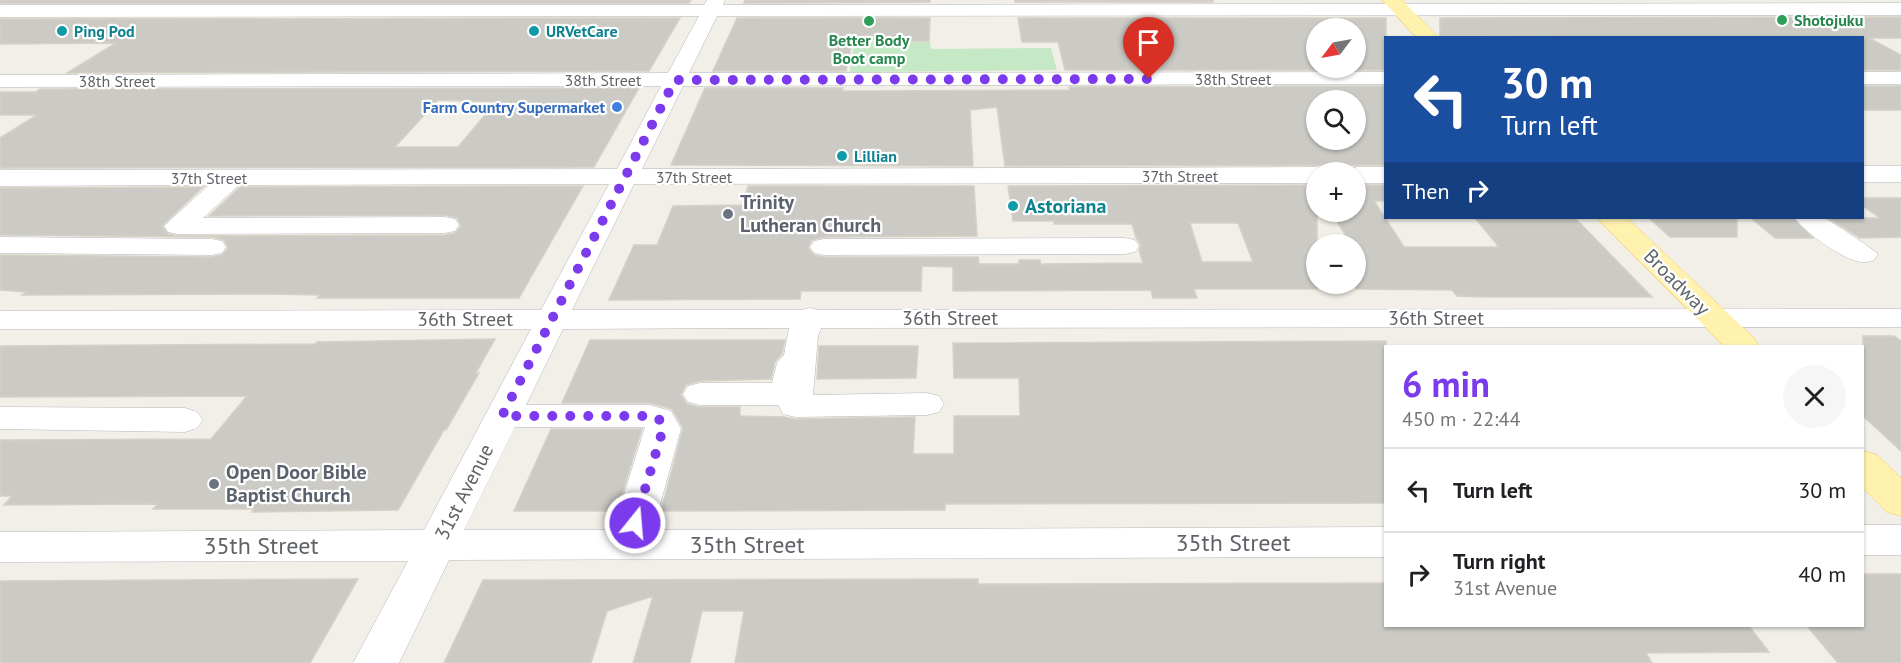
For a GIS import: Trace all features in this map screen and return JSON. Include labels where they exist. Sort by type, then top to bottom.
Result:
[{"type":"main road","points":[[1396,5],[1427,36]]},
{"type":"main road","name":"Broadway","points":[[1612,219],[1742,345]]},
{"type":"main road","points":[[1864,465],[1901,502]]},
{"type":"street","points":[[0,11],[713,5],[1396,5],[1901,9]]},
{"type":"street","name":"31st Avenue","points":[[376,663],[713,5]]},
{"type":"street","name":"38th Street","points":[[0,81],[1384,78]]},
{"type":"street","points":[[1864,78],[1901,78]]},
{"type":"street","points":[[1864,174],[1901,174]]},
{"type":"street","name":"37th Street","points":[[0,178],[1306,175]]},
{"type":"street","points":[[1366,175],[1384,175]]},
{"type":"street","points":[[232,178],[178,226],[445,225]]},
{"type":"street","points":[[1809,219],[1833,237],[1864,254]]},
{"type":"street","points":[[0,245],[332,247]]},
{"type":"street","points":[[824,247],[1125,246]]},
{"type":"street","points":[[810,317],[802,336],[800,349],[802,357],[795,406],[927,405]]},
{"type":"street","name":"36th Street","points":[[0,320],[810,317],[1901,318]]},
{"type":"street","points":[[700,394],[786,394],[794,357],[800,349]]},
{"type":"street","points":[[502,416],[649,416],[659,419],[663,429],[629,544]]},
{"type":"street","points":[[0,418],[185,420]]},
{"type":"street","points":[[1864,540],[1901,540]]},
{"type":"street","name":"35th Street","points":[[0,546],[1384,542]]},
{"type":"green space","points":[[930,42],[931,49],[1051,48],[1057,70],[850,72],[854,43]]},
{"type":"building","points":[[0,0],[691,0],[689,3],[0,3]]},
{"type":"building","points":[[745,0],[930,0],[930,2],[744,3]]},
{"type":"building","points":[[1015,0],[1213,0],[1213,2],[1015,2]]},
{"type":"building","points":[[1901,17],[1901,38],[1869,38],[1901,55],[1901,70],[1864,70],[1864,36],[1440,36],[1440,18]]},
{"type":"building","points":[[680,18],[649,71],[67,73],[116,43],[0,44],[0,19]]},
{"type":"building","points":[[737,18],[930,18],[929,41],[852,42],[846,71],[713,71]]},
{"type":"building","points":[[1018,18],[1306,18],[1306,70],[1065,70],[1058,42],[1022,42]]},
{"type":"building","points":[[1366,18],[1386,18],[1384,70],[1366,70]]},
{"type":"building","points":[[1384,86],[1384,165],[1366,165],[1366,162],[1306,162],[1306,165],[1005,166],[997,107],[970,110],[973,166],[671,165],[705,88],[843,88],[842,91],[1070,90],[1069,87]]},
{"type":"building","points":[[1864,86],[1901,86],[1901,110],[1864,110]]},
{"type":"building","points":[[639,88],[594,167],[0,168],[0,138],[37,115],[0,115],[0,92],[36,92],[40,89]],"holes":[[[438,100],[496,102],[458,147],[395,147]]]},
{"type":"building","points":[[1306,185],[1306,222],[1317,222],[1317,234],[1306,234],[1306,289],[1194,289],[1197,298],[1153,298],[1151,290],[953,291],[953,267],[922,266],[921,291],[801,291],[800,299],[609,300],[634,245],[657,245],[673,206],[742,205],[748,186],[974,186],[977,236],[824,237],[812,240],[808,248],[814,255],[824,257],[978,257],[979,264],[1019,264],[1019,260],[1040,260],[1041,264],[1143,263],[1139,250],[1141,245],[1136,238],[1132,224],[1054,224],[1054,221],[1013,221],[1008,186]],"holes":[[[1190,223],[1238,223],[1253,262],[1202,262]]]},
{"type":"building","points":[[1366,185],[1384,185],[1384,201],[1374,201],[1404,247],[1499,247],[1476,219],[1576,219],[1652,297],[1482,297],[1457,296],[1452,290],[1366,289],[1366,234],[1345,234],[1337,222],[1366,222]]},
{"type":"building","points":[[583,186],[519,298],[317,298],[320,295],[269,294],[22,295],[26,292],[0,290],[0,255],[212,257],[222,255],[228,248],[224,240],[212,237],[0,235],[0,188],[203,187],[162,226],[168,234],[178,236],[445,235],[455,233],[461,226],[457,218],[445,215],[209,216],[240,187]]},
{"type":"building","points":[[1864,198],[1901,198],[1901,237],[1860,238],[1830,219],[1864,219],[1880,218],[1864,207]]},
{"type":"building","points":[[1650,219],[1737,219],[1737,237],[1670,237]]},
{"type":"building","points":[[1752,219],[1794,219],[1813,238],[1775,238]]},
{"type":"building","points":[[1863,336],[1894,336],[1901,341],[1901,451],[1864,417]]},
{"type":"building","points":[[495,339],[476,373],[479,373],[398,510],[252,512],[254,509],[153,509],[158,504],[4,505],[12,496],[0,496],[0,440],[211,439],[247,396],[0,397],[0,346],[315,344],[317,342]]},
{"type":"building","points":[[590,340],[785,340],[782,354],[775,362],[771,379],[699,381],[686,385],[681,395],[687,404],[699,407],[740,407],[740,416],[795,419],[915,417],[913,454],[954,454],[954,416],[1020,416],[1019,378],[954,378],[953,343],[1386,341],[1384,345],[1384,503],[945,504],[945,510],[661,511],[683,428],[672,409],[650,403],[562,403]]},
{"type":"building","points":[[819,346],[918,346],[916,378],[817,379]]},
{"type":"building","points":[[551,429],[642,429],[617,511],[514,511]]},
{"type":"building","points":[[1864,574],[1901,574],[1901,663],[1838,663],[1808,627],[1864,627]]},
{"type":"building","points":[[358,579],[310,663],[0,663],[0,581]]},
{"type":"building","points":[[978,579],[978,584],[1384,583],[1384,627],[1750,627],[1769,652],[1646,653],[1652,663],[735,663],[744,611],[702,611],[690,663],[633,663],[653,596],[607,611],[591,663],[444,663],[483,580]]},
{"type":"place","name":"Shotojuku","points":[[1782,20]]},
{"type":"place","name":"Better Body Boot camp","points":[[869,21]]},
{"type":"place","name":"Ping Pod","points":[[62,31]]},
{"type":"place","name":"URVetCare","points":[[534,31]]},
{"type":"place","name":"Farm Country Supermarket","points":[[617,107]]},
{"type":"place","name":"Lillian","points":[[842,156]]},
{"type":"place","name":"Astoriana","points":[[1013,206]]},
{"type":"place","name":"Trinity Lutheran Church","points":[[728,214]]},
{"type":"place","name":"Open Door Bible Baptist Church","points":[[214,484]]},
{"type":"route","points":[[635,523],[663,429],[659,419],[649,416],[502,416],[675,80],[1149,79]]}]
